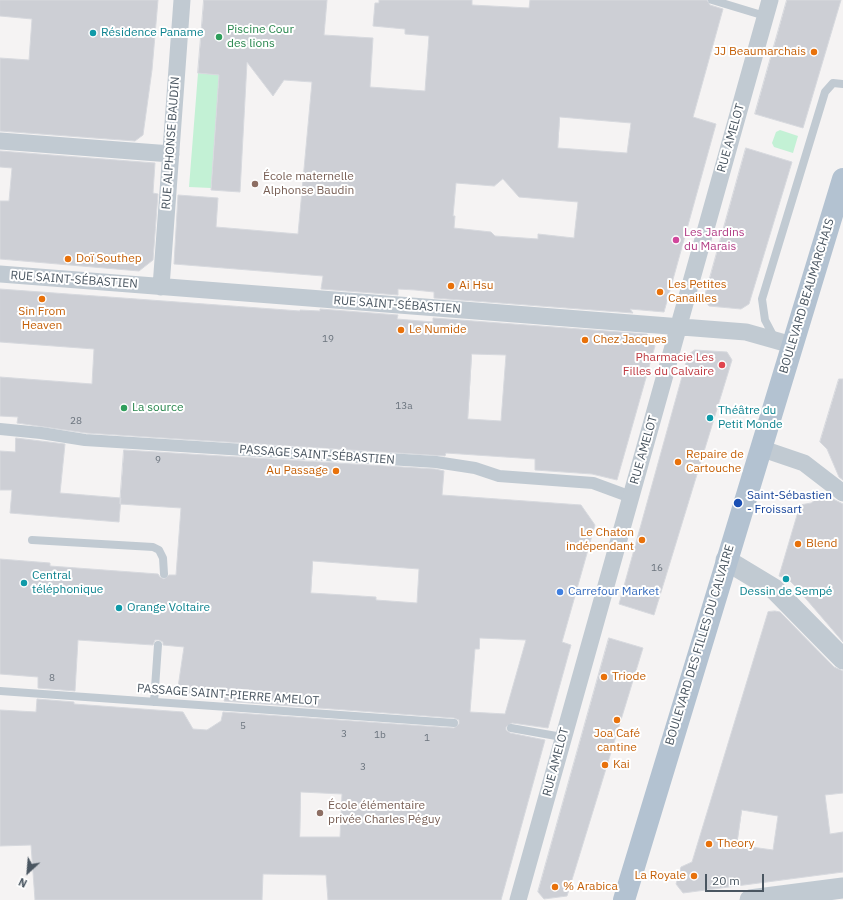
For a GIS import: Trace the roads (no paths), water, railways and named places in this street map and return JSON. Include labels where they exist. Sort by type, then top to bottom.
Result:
[{"type":"main road","name":"BOULEVARD BEAUMARCHAIS","points":[[778,390],[784,343],[843,179]]},
{"type":"main road","name":"BOULEVARD DES FILLES DU CALVAIRE","points":[[624,900],[778,390]]},
{"type":"street","name":"RUE ALPHONSE BAUDIN","points":[[161,286],[182,0]]},
{"type":"street","name":"RUE AMELOT","points":[[518,900],[562,737],[768,8]]},
{"type":"street","points":[[0,141],[171,154]]},
{"type":"street","name":"RUE SAINT-SÉBASTIEN","points":[[0,274],[746,332],[784,343]]},
{"type":"street","name":"PASSAGE SAINT-SÉBASTIEN","points":[[0,429],[41,433],[85,440],[436,462],[475,468],[499,476],[593,483],[631,497]]},
{"type":"street","points":[[760,448],[804,463],[843,493]]},
{"type":"street","points":[[726,560],[774,589],[843,659]]},
{"type":"street","points":[[750,900],[843,888]]},
{"type":"lane","points":[[712,0],[768,8]]},
{"type":"lane","points":[[784,343],[765,320],[762,299],[825,92],[833,83],[843,84]]},
{"type":"lane","points":[[32,540],[153,547],[159,550],[162,558],[164,574]]},
{"type":"lane","points":[[154,702],[158,645]]},
{"type":"lane","name":"PASSAGE SAINT-PIERRE AMELOT","points":[[0,691],[454,723]]},
{"type":"lane","points":[[511,728],[562,737]]},
{"type":"place","name":"Résidence Paname","points":[[93,33]]},
{"type":"place","name":"Piscine Cour des lions","points":[[219,37]]},
{"type":"place","name":"JJ Beaumarchais","points":[[814,52]]},
{"type":"place","name":"École maternelle Alphonse Baudin","points":[[255,184]]},
{"type":"place","name":"Les Jardins du Marais","points":[[676,240]]},
{"type":"place","name":"Doï Southep","points":[[68,259]]},
{"type":"place","name":"Ai Hsu","points":[[451,286]]},
{"type":"place","name":"Les Petites Canailles","points":[[660,292]]},
{"type":"place","name":"Sin From Heaven","points":[[42,299]]},
{"type":"place","name":"Le Numide","points":[[401,330]]},
{"type":"place","name":"Chez Jacques","points":[[585,340]]},
{"type":"place","name":"Pharmacie Les Filles du Calvaire","points":[[722,365]]},
{"type":"place","name":"La source","points":[[124,408]]},
{"type":"place","name":"Théâtre du Petit Monde","points":[[710,418]]},
{"type":"place","name":"Repaire de Cartouche","points":[[678,462]]},
{"type":"place","name":"Au Passage","points":[[336,471]]},
{"type":"place","name":"Saint-Sébastien - Froissart","points":[[738,503]]},
{"type":"place","name":"Le Chaton indépendant","points":[[642,540]]},
{"type":"place","name":"Blend","points":[[798,544]]},
{"type":"place","name":"Dessin de Sempé","points":[[786,579]]},
{"type":"place","name":"Central téléphonique","points":[[24,583]]},
{"type":"place","name":"Carrefour Market","points":[[560,592]]},
{"type":"place","name":"Orange Voltaire","points":[[119,608]]},
{"type":"place","name":"Triode","points":[[604,677]]},
{"type":"place","name":"Joa Café cantine","points":[[617,720]]},
{"type":"place","name":"Kai","points":[[605,765]]},
{"type":"place","name":"École élémentaire privée Charles Péguy","points":[[320,813]]},
{"type":"place","name":"Theory","points":[[709,844]]},
{"type":"place","name":"La Royale","points":[[694,876]]},
{"type":"place","name":"% Arabica","points":[[555,887]]}]
